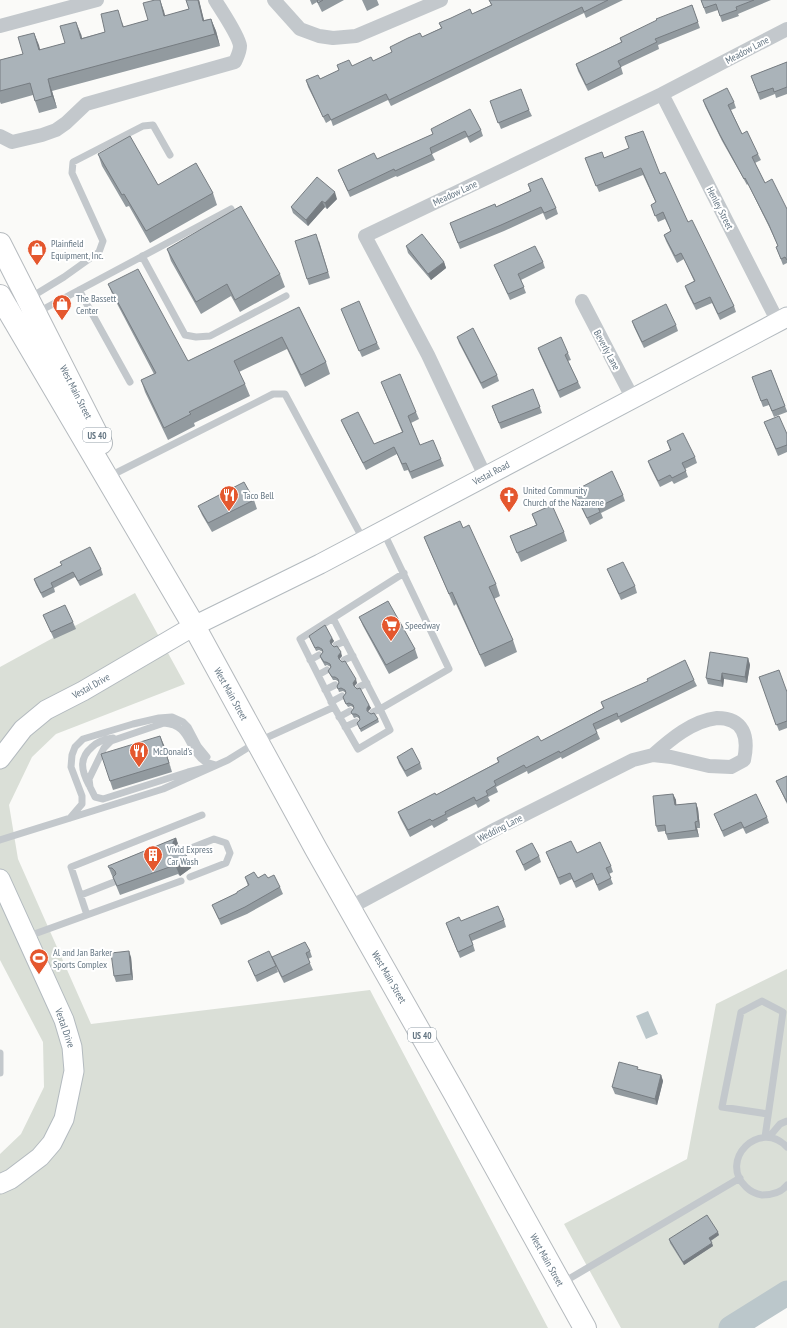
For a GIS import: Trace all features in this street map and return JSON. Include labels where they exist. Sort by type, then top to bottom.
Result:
[{"type":"main road","name":"West Main Street","points":[[0,244],[194,626],[257,742],[585,1328]]},
{"type":"main road","name":"West Main Street","points":[[4,303],[194,626]]},
{"type":"street","points":[[0,26],[97,0]]},
{"type":"street","points":[[0,136],[12,142],[42,135],[56,130],[66,123],[86,104],[235,62],[240,46],[238,38],[215,0]]},
{"type":"street","points":[[274,0],[300,29],[318,36],[333,38],[356,36],[441,0]]},
{"type":"street","name":"Meadow Lane","points":[[485,476],[428,354],[365,236],[662,94],[787,29]]},
{"type":"street","name":"Henley Street","points":[[662,94],[782,320]]},
{"type":"street","name":"Beverly Lane","points":[[582,301],[633,399]]},
{"type":"street","name":"Vestal Road","points":[[194,626],[320,564],[782,320]]},
{"type":"street","name":"Vestal Drive","points":[[0,759],[23,729],[46,710],[83,691],[194,626]]},
{"type":"street","name":"Wedding Lane","points":[[350,908],[496,829],[633,760],[653,755],[671,757],[709,766],[731,767],[744,760],[747,746],[745,734],[739,725],[726,718],[717,718],[704,721],[674,736],[653,755]]},
{"type":"street","name":"Vestal Drive","points":[[0,879],[64,1020],[72,1047],[74,1071],[64,1119],[52,1143],[40,1157],[11,1179],[0,1184]]},
{"type":"lane","points":[[32,306],[64,277],[99,252],[102,241],[72,173],[73,162],[143,126],[153,125],[170,155]]},
{"type":"lane","points":[[4,303],[32,306],[79,290],[231,209]]},
{"type":"lane","points":[[142,256],[185,335],[196,337],[210,336],[286,296]]},
{"type":"lane","points":[[79,290],[130,382]]},
{"type":"lane","points":[[116,473],[273,394],[285,394],[364,541]]},
{"type":"lane","points":[[377,710],[449,669],[383,531]]},
{"type":"lane","points":[[333,618],[367,683],[374,698],[377,710],[390,730],[358,749],[332,704],[300,639],[333,618],[404,573]]},
{"type":"lane","points":[[336,645],[345,641]]},
{"type":"lane","points":[[310,660],[319,655]]},
{"type":"lane","points":[[344,660],[353,656]]},
{"type":"lane","points":[[318,676],[327,670]]},
{"type":"lane","points":[[353,675],[360,671]]},
{"type":"lane","points":[[360,687],[367,683]]},
{"type":"lane","points":[[326,690],[335,685]]},
{"type":"lane","points":[[0,840],[163,789],[228,760],[257,742],[332,704],[342,696]]},
{"type":"lane","points":[[367,702],[374,698]]},
{"type":"lane","points":[[339,717],[350,711]]},
{"type":"lane","points":[[70,818],[82,804],[82,796],[71,767],[72,755],[75,746],[83,739],[159,718],[172,717],[183,722],[191,732],[205,756],[216,765]]},
{"type":"lane","points":[[345,727],[356,722]]},
{"type":"lane","points":[[90,787],[89,779],[104,748],[111,741],[164,723],[173,724],[180,728],[204,761],[216,765]]},
{"type":"lane","points":[[121,738],[109,738],[97,742],[85,753],[82,763],[83,769],[95,797],[103,799],[188,772],[216,765]]},
{"type":"lane","points":[[87,915],[71,868],[202,815]]},
{"type":"lane","points":[[182,852],[214,839],[226,843],[230,853],[226,862],[190,877]]},
{"type":"lane","points":[[26,937],[181,881]]},
{"type":"lane","points":[[80,895],[114,882]]},
{"type":"lane","points":[[767,1137],[768,1114],[783,1012],[762,1001],[741,1012],[722,1107],[768,1114]]},
{"type":"lane","points":[[0,1053],[0,1073]]},
{"type":"lane","points":[[767,1137],[780,1124],[787,1121]]},
{"type":"lane","points":[[787,1147],[778,1140],[760,1137],[750,1141],[743,1147],[738,1156],[736,1165],[742,1184],[758,1194],[768,1195],[777,1193],[787,1185]]},
{"type":"lane","points":[[560,1284],[740,1178]]},
{"type":"shaded area","name":"Al and Jan Barker Sports Complex","points":[[135,593],[185,684],[56,734],[32,757],[9,805],[18,859],[91,1024],[370,990],[548,1328],[0,1328],[0,1154],[21,1134],[44,1087],[43,1042],[0,960],[0,667]]},
{"type":"shaded area","points":[[787,969],[787,1293],[731,1328],[621,1328],[564,1224],[687,1159],[716,1004]]},
{"type":"shaded area","points":[[648,1011],[658,1034],[646,1039],[636,1016]]},
{"type":"building","points":[[160,0],[164,16],[189,9],[186,0],[198,0],[203,21],[211,19],[215,34],[48,79],[52,96],[35,101],[30,83],[0,91],[0,60],[23,54],[18,37],[34,33],[39,50],[65,43],[60,26],[76,22],[81,39],[105,32],[101,14],[118,10],[123,27],[148,20],[143,3]]},
{"type":"building","points":[[489,0],[608,0],[584,12],[582,7],[389,100],[386,94],[331,120],[328,114],[323,117],[306,80],[318,75],[320,79],[339,70],[337,65],[349,60],[352,66],[371,57],[373,61],[392,52],[390,47],[408,38],[420,33],[422,37],[442,28],[439,23],[470,9],[472,14],[492,5]]},
{"type":"building","points":[[701,0],[754,0],[736,7],[737,10],[720,16],[716,4],[704,8]]},
{"type":"building","points":[[692,5],[698,22],[655,39],[657,42],[618,61],[621,67],[586,85],[576,64],[622,42],[620,38],[657,20],[656,19]]},
{"type":"building","points":[[787,62],[787,87],[774,92],[773,88],[758,93],[751,76]]},
{"type":"building","points":[[727,88],[734,102],[728,105],[742,134],[747,131],[758,154],[752,157],[765,183],[772,179],[787,209],[787,260],[785,257],[781,259],[776,247],[778,246],[769,225],[745,178],[744,179],[720,135],[703,100]]},
{"type":"building","points":[[521,89],[529,110],[498,123],[490,101]]},
{"type":"building","points":[[470,109],[481,130],[468,137],[465,131],[430,148],[432,154],[395,171],[394,169],[348,191],[338,170],[374,153],[377,159],[433,134],[431,129]]},
{"type":"building","points":[[643,131],[660,174],[665,172],[688,222],[692,220],[734,306],[718,314],[710,297],[694,304],[685,286],[695,281],[681,253],[675,256],[664,235],[671,231],[663,212],[655,216],[651,205],[656,202],[641,168],[596,186],[585,158],[602,152],[604,158],[629,148],[625,137]]},
{"type":"building","points":[[130,136],[158,185],[196,163],[213,193],[146,231],[124,194],[122,195],[98,154]]},
{"type":"building","points":[[317,177],[335,192],[325,203],[322,201],[306,220],[291,207]]},
{"type":"building","points":[[542,178],[556,208],[544,213],[541,207],[458,243],[450,223],[495,204],[496,207],[531,191],[528,184]]},
{"type":"building","points":[[241,206],[280,274],[235,300],[227,284],[196,302],[167,249]]},
{"type":"building","points":[[316,234],[328,272],[307,279],[295,241]]},
{"type":"building","points":[[422,234],[444,262],[428,274],[406,246]]},
{"type":"building","points":[[535,246],[543,262],[518,274],[524,287],[508,294],[494,265]]},
{"type":"building","points":[[138,269],[188,361],[299,307],[326,362],[301,375],[282,337],[234,361],[245,384],[189,412],[191,414],[164,428],[141,380],[156,373],[108,284]]},
{"type":"building","points":[[359,301],[377,343],[359,351],[341,309]]},
{"type":"building","points":[[666,304],[676,325],[642,342],[632,321]]},
{"type":"building","points":[[473,328],[497,375],[481,383],[457,337]]},
{"type":"building","points":[[561,337],[568,353],[565,355],[578,382],[558,391],[538,348]]},
{"type":"building","points":[[771,370],[785,406],[772,411],[767,399],[761,401],[752,377]]},
{"type":"building","points":[[400,374],[416,412],[408,416],[420,445],[433,440],[441,459],[410,472],[406,463],[402,464],[394,447],[363,463],[341,420],[358,412],[374,444],[403,432],[381,382]]},
{"type":"building","points":[[533,389],[540,407],[499,423],[492,406]]},
{"type":"building","points":[[779,416],[787,434],[787,445],[776,449],[764,422]]},
{"type":"building","points":[[683,433],[695,457],[682,463],[686,471],[672,478],[670,475],[658,481],[648,461],[671,450],[667,441]]},
{"type":"building","points":[[612,471],[623,495],[598,507],[600,512],[587,518],[574,491]]},
{"type":"building","points":[[244,482],[254,500],[208,523],[198,506]]},
{"type":"building","points":[[552,505],[564,532],[517,553],[510,536],[537,525],[532,514]]},
{"type":"building","points":[[460,521],[463,528],[469,525],[496,584],[489,587],[513,640],[480,655],[452,592],[449,594],[424,537]]},
{"type":"building","points":[[90,547],[101,569],[78,581],[73,572],[51,583],[53,587],[41,593],[34,579],[62,565],[60,562]]},
{"type":"building","points":[[623,562],[635,586],[619,594],[607,569]]},
{"type":"building","name":"Speedway","points":[[388,601],[415,649],[386,665],[359,617]]},
{"type":"building","points":[[65,605],[73,622],[51,632],[43,615]]},
{"type":"building","points":[[325,625],[332,638],[330,641],[331,644],[334,647],[337,646],[341,652],[338,656],[339,659],[342,662],[345,661],[356,679],[353,683],[354,686],[357,689],[360,688],[369,705],[367,711],[371,714],[374,713],[378,719],[360,729],[357,723],[360,720],[359,716],[352,714],[351,712],[354,708],[353,705],[349,703],[346,704],[343,697],[346,693],[345,690],[341,688],[338,689],[338,679],[332,677],[328,671],[331,667],[330,664],[324,662],[320,656],[323,652],[322,649],[318,647],[315,648],[309,636]]},
{"type":"building","points":[[710,652],[748,658],[745,677],[722,673],[721,681],[706,678]]},
{"type":"building","points":[[685,660],[694,680],[618,717],[617,713],[593,724],[597,733],[560,753],[559,751],[526,768],[524,765],[494,781],[496,785],[486,791],[488,795],[476,801],[474,797],[445,812],[446,814],[432,821],[430,819],[408,830],[398,812],[435,793],[436,795],[499,762],[497,758],[538,736],[541,741],[604,708],[601,702],[648,681],[647,679]]},
{"type":"building","points":[[779,670],[787,692],[787,721],[776,725],[759,677]]},
{"type":"building","name":"McDonald's","points":[[160,736],[169,763],[110,781],[101,754]]},
{"type":"building","points":[[412,748],[420,763],[405,771],[397,757]]},
{"type":"building","points":[[787,776],[787,802],[776,781]]},
{"type":"building","points":[[673,794],[675,805],[696,803],[698,821],[695,822],[696,830],[666,834],[665,825],[656,826],[653,796]]},
{"type":"building","points":[[756,794],[767,817],[744,828],[741,822],[722,831],[714,814]]},
{"type":"building","points":[[176,838],[173,845],[177,848],[180,847],[183,849],[188,859],[176,867],[175,865],[117,886],[113,877],[116,874],[115,871],[108,866]]},
{"type":"building","points":[[571,841],[577,853],[600,842],[611,866],[606,868],[611,878],[597,885],[592,873],[574,882],[570,873],[558,878],[546,852]]},
{"type":"building","points":[[532,843],[539,856],[523,865],[516,851]]},
{"type":"building","points":[[254,872],[258,878],[265,874],[268,878],[274,875],[280,887],[245,907],[219,919],[212,905],[237,893],[249,885],[245,877]]},
{"type":"building","points":[[498,906],[504,920],[469,935],[473,945],[458,952],[446,923],[459,917],[461,921]]},
{"type":"building","points":[[305,942],[310,951],[306,953],[310,963],[282,977],[272,957]]},
{"type":"building","points":[[129,951],[131,974],[114,976],[111,953]]},
{"type":"building","points":[[269,951],[276,966],[255,976],[248,961]]},
{"type":"building","points":[[619,1062],[638,1067],[637,1069],[661,1075],[655,1099],[612,1087]]},
{"type":"building","points":[[707,1215],[718,1232],[709,1238],[712,1243],[683,1262],[669,1239]]},
{"type":"waterway","points":[[731,1328],[787,1293]]},
{"type":"place","name":"Plainfield Equipment, Inc.","points":[[37,266]]},
{"type":"place","name":"The Bassett Center","points":[[62,321]]},
{"type":"place","name":"Taco Bell","points":[[229,512]]},
{"type":"place","name":"United Community Church of the Nazarene","points":[[509,513]]},
{"type":"place","name":"Speedway","points":[[391,642]]},
{"type":"place","name":"McDonald's","points":[[139,768]]},
{"type":"place","name":"Vivid Express Car Wash","points":[[153,872]]},
{"type":"place","name":"Al and Jan Barker Sports Complex","points":[[39,975]]}]
